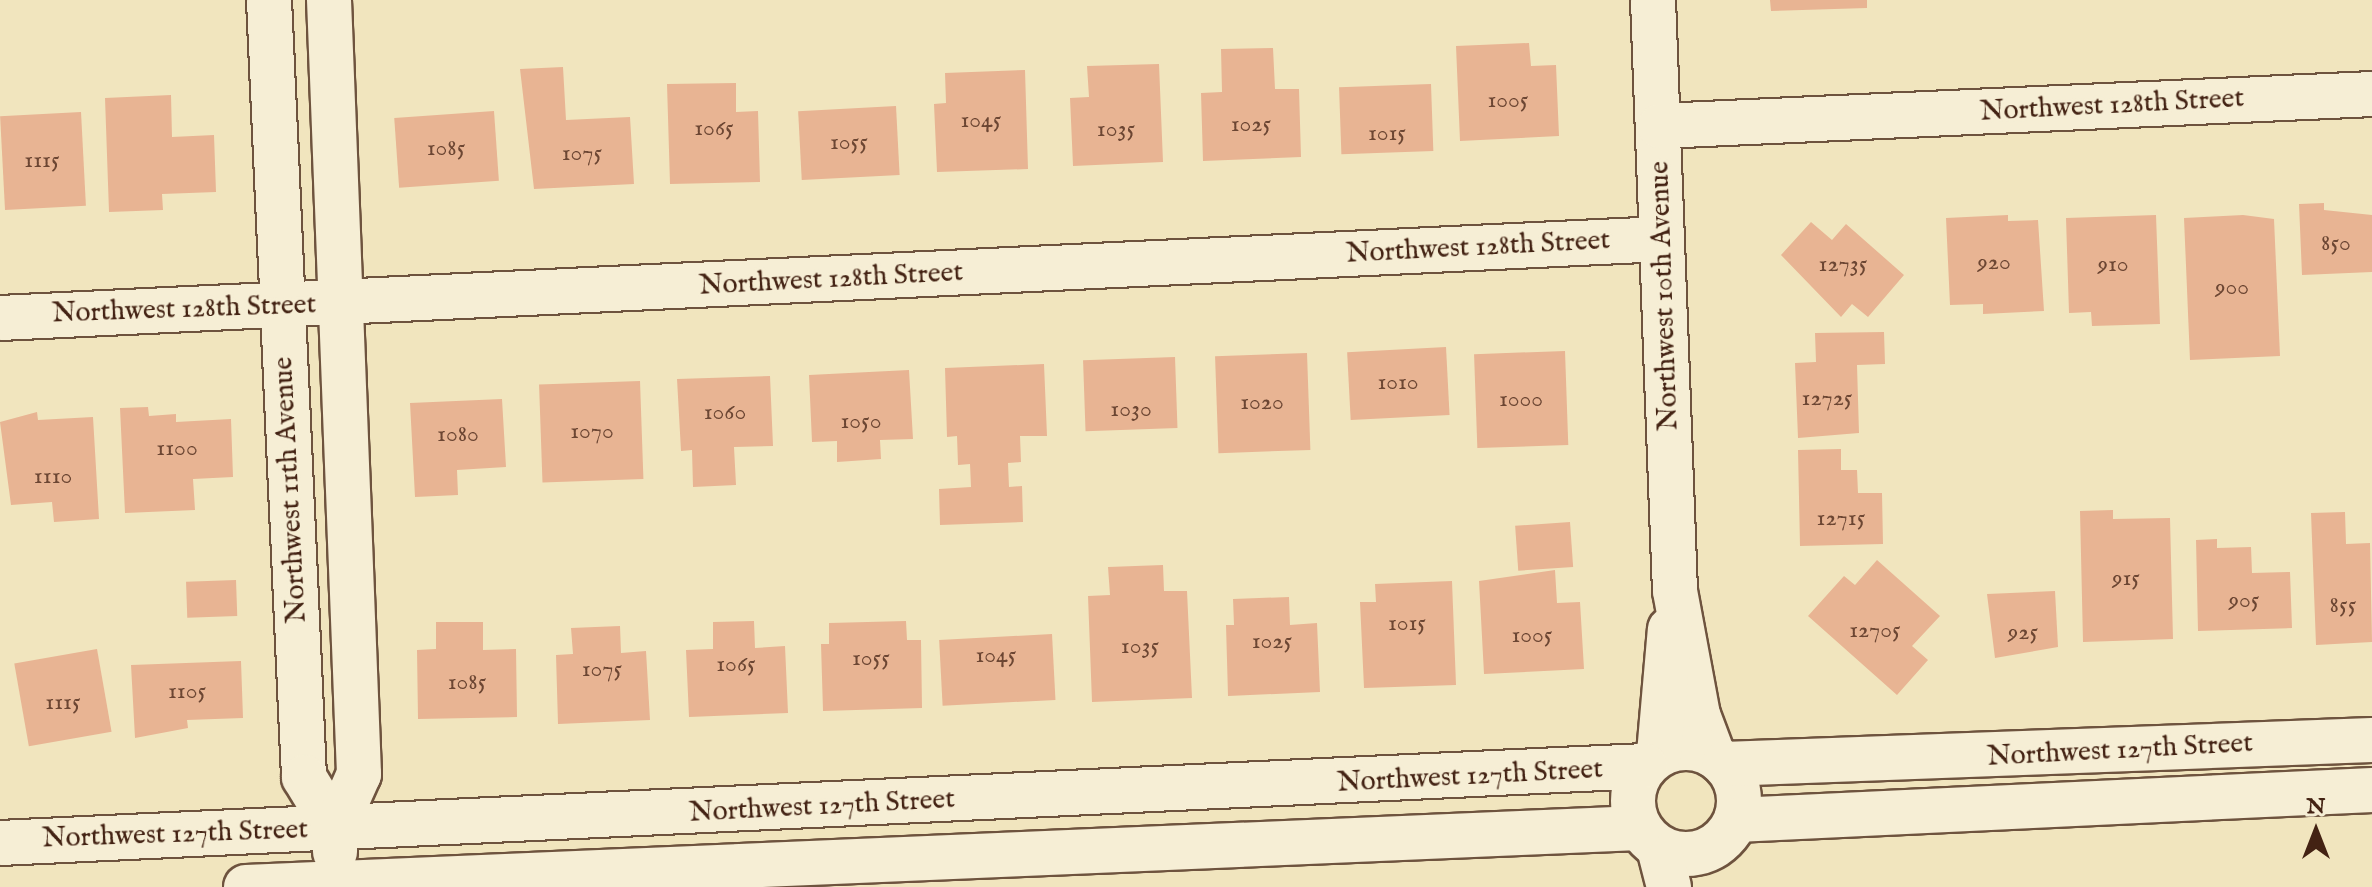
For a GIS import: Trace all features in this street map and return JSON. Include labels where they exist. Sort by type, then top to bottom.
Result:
[{"type":"street","name":"Northwest 11th Avenue","points":[[269,0],[304,777],[335,828]]},
{"type":"street","name":"Northwest 11th Avenue","points":[[329,0],[359,774],[335,828],[335,885]]},
{"type":"street","name":"Northwest 10th Avenue","points":[[1653,0],[1675,591],[1698,715],[1719,760]]},
{"type":"street","name":"Northwest 128th Street","points":[[1660,126],[2372,94]]},
{"type":"street","name":"Northwest 128th Street","points":[[0,318],[282,307],[1662,239]]},
{"type":"street","name":"Northwest 10th Avenue","points":[[1652,760],[1675,591]]},
{"type":"street","name":"Northwest 127th Street","points":[[0,843],[1652,760],[1677,748],[1719,760],[2372,740]]},
{"type":"street","name":"Northwest 127th Street","points":[[1652,760],[1632,808],[1656,854]]},
{"type":"street","points":[[1717,852],[1736,781],[1719,760]]},
{"type":"street","name":"Northwest 127th Street","points":[[246,887],[1717,852],[2372,790]]},
{"type":"building","points":[[1770,0],[1867,0],[1867,8],[1771,11]]},
{"type":"building","points":[[1529,43],[1531,66],[1556,65],[1559,136],[1460,141],[1456,46]]},
{"type":"building","points":[[1273,48],[1275,89],[1299,89],[1301,157],[1203,161],[1201,93],[1222,92],[1221,49]]},
{"type":"building","points":[[1159,64],[1163,162],[1073,166],[1070,98],[1089,97],[1087,66]]},
{"type":"building","points":[[563,67],[566,120],[630,117],[634,184],[534,189],[520,69]]},
{"type":"building","points":[[1025,70],[1028,169],[937,172],[934,104],[946,103],[945,73]]},
{"type":"building","points":[[736,83],[736,112],[758,111],[760,182],[670,184],[667,84]]},
{"type":"building","points":[[1431,84],[1433,151],[1341,154],[1339,87]]},
{"type":"building","points":[[171,95],[172,137],[214,135],[216,192],[162,194],[163,210],[109,212],[105,98]]},
{"type":"building","points":[[896,106],[900,175],[802,180],[798,111]]},
{"type":"building","points":[[494,111],[499,181],[399,188],[394,118]]},
{"type":"building","points":[[81,112],[86,206],[5,210],[0,116]]},
{"type":"building","points":[[2324,203],[2324,210],[2372,215],[2372,272],[2302,275],[2299,204]]},
{"type":"building","points":[[2008,215],[2008,221],[2038,220],[2044,311],[1983,314],[1983,304],[1950,305],[1946,218]]},
{"type":"building","points":[[2156,215],[2160,324],[2092,326],[2091,312],[2069,313],[2066,218]]},
{"type":"building","points":[[2243,215],[2274,219],[2280,356],[2190,360],[2184,218]]},
{"type":"building","points":[[1811,222],[1832,240],[1846,224],[1904,275],[1868,317],[1852,304],[1841,317],[1781,255]]},
{"type":"building","points":[[1884,332],[1885,364],[1857,365],[1859,433],[1798,438],[1795,363],[1816,362],[1815,333]]},
{"type":"building","points":[[1446,347],[1450,415],[1351,420],[1347,352]]},
{"type":"building","points":[[1565,351],[1568,445],[1477,448],[1474,354]]},
{"type":"building","points":[[1307,353],[1310,450],[1218,453],[1215,356]]},
{"type":"building","points":[[1175,357],[1177,428],[1086,431],[1083,360]]},
{"type":"building","points":[[1044,364],[1047,436],[1020,436],[1021,462],[1008,463],[1009,487],[1022,486],[1023,522],[940,525],[939,489],[971,487],[970,464],[958,465],[957,436],[947,437],[945,368]]},
{"type":"building","points":[[909,370],[913,439],[880,440],[881,459],[837,462],[837,441],[812,442],[809,375]]},
{"type":"building","points":[[770,376],[773,446],[734,447],[736,485],[693,487],[692,450],[681,451],[677,379]]},
{"type":"building","points":[[640,381],[643,479],[542,482],[539,385]]},
{"type":"building","points":[[502,399],[506,467],[457,470],[458,495],[415,497],[410,403]]},
{"type":"building","points":[[148,407],[149,416],[176,414],[176,422],[231,419],[233,477],[193,479],[195,510],[125,513],[120,408]]},
{"type":"building","points":[[37,412],[38,420],[93,417],[99,519],[54,522],[52,502],[11,505],[0,422]]},
{"type":"building","points":[[1841,449],[1841,470],[1857,470],[1858,493],[1882,493],[1883,544],[1800,546],[1798,450]]},
{"type":"building","points":[[2113,510],[2113,519],[2170,518],[2173,639],[2083,642],[2080,511]]},
{"type":"building","points":[[2345,512],[2346,544],[2370,543],[2372,642],[2316,645],[2311,513]]},
{"type":"building","points":[[1570,522],[1573,567],[1518,571],[1515,526]]},
{"type":"building","points":[[2217,539],[2217,548],[2251,547],[2252,573],[2290,572],[2292,628],[2198,631],[2196,540]]},
{"type":"building","points":[[1877,560],[1940,616],[1912,646],[1928,660],[1897,695],[1808,616],[1844,576],[1855,585]]},
{"type":"building","points":[[1163,565],[1164,591],[1187,591],[1192,698],[1092,702],[1088,596],[1110,595],[1108,567]]},
{"type":"building","points":[[1555,570],[1557,603],[1580,602],[1584,669],[1484,674],[1479,581]]},
{"type":"building","points":[[236,580],[237,616],[187,618],[186,582]]},
{"type":"building","points":[[1452,581],[1456,685],[1364,688],[1360,602],[1376,602],[1375,584]]},
{"type":"building","points":[[2055,591],[2058,647],[1995,658],[1987,594]]},
{"type":"building","points":[[1289,597],[1290,625],[1317,623],[1320,692],[1228,696],[1226,625],[1234,625],[1233,599]]},
{"type":"building","points":[[754,621],[755,648],[785,646],[788,713],[689,717],[686,650],[713,649],[713,622]]},
{"type":"building","points":[[906,621],[907,640],[921,640],[922,708],[823,711],[821,644],[829,644],[829,623]]},
{"type":"building","points":[[436,622],[483,622],[483,650],[516,649],[517,717],[418,719],[417,650],[436,649]]},
{"type":"building","points":[[620,626],[621,653],[646,651],[650,720],[558,724],[556,655],[573,654],[571,628]]},
{"type":"building","points":[[1052,634],[1055,700],[943,706],[939,640]]},
{"type":"building","points":[[97,649],[112,732],[29,746],[14,664]]},
{"type":"building","points":[[241,661],[243,718],[187,720],[188,728],[135,738],[131,665]]}]
